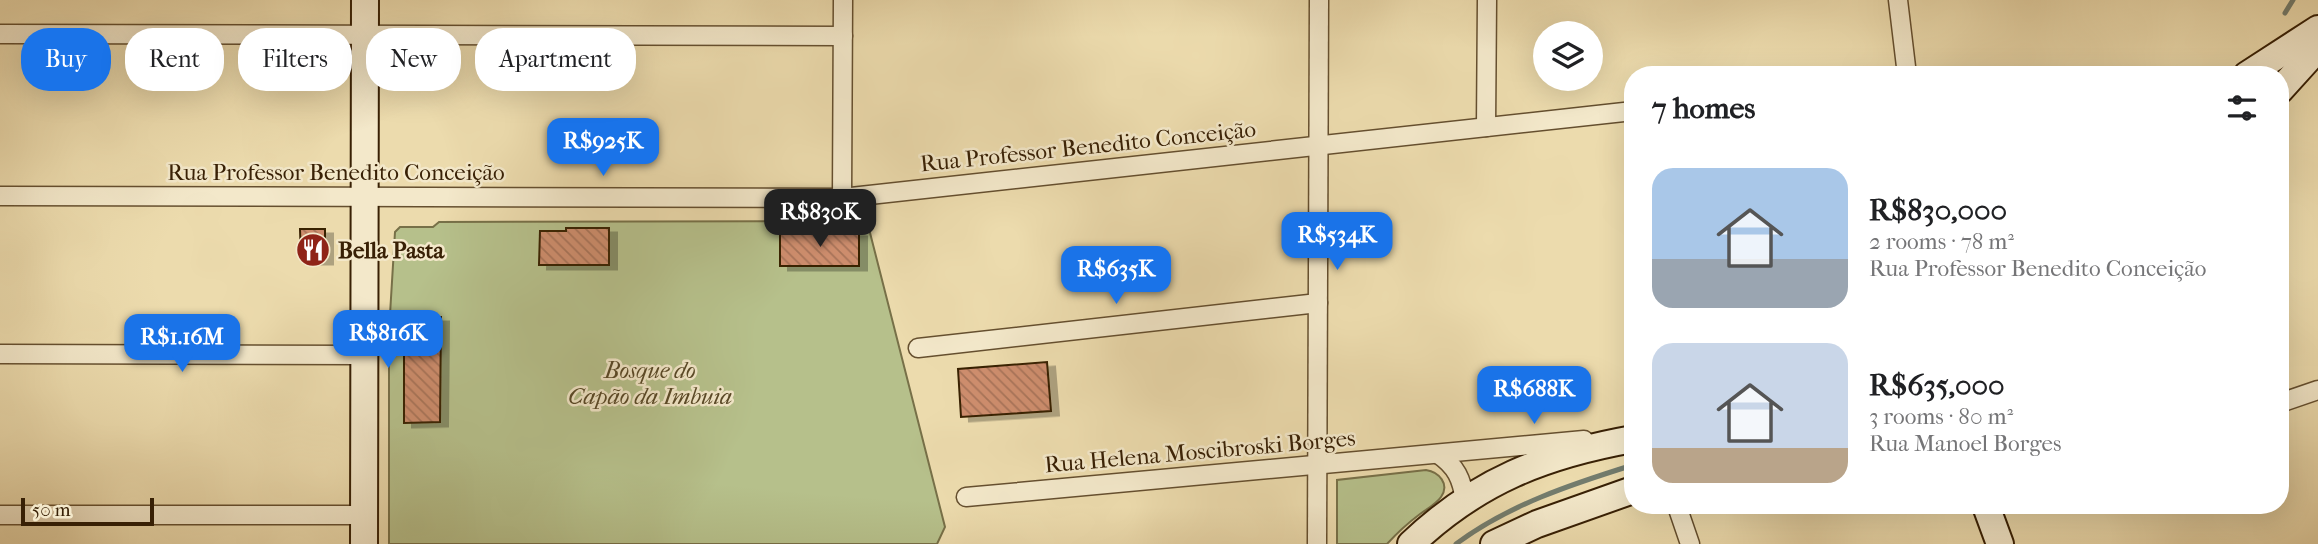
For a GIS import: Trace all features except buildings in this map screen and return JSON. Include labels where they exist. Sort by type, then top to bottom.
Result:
[{"type":"street","points":[[364,544],[365,0]]},
{"type":"street","points":[[842,198],[843,0]]},
{"type":"street","points":[[1317,544],[1319,0]]},
{"type":"street","points":[[1486,127],[1488,0]]},
{"type":"street","points":[[1898,0],[1906,66]]},
{"type":"street","points":[[2261,66],[2318,29]]},
{"type":"street","points":[[0,34],[843,36]]},
{"type":"street","points":[[2289,80],[2318,48]]},
{"type":"street","name":"Rua Professor Benedito Conceição","points":[[0,196],[842,198],[1624,112]]},
{"type":"street","points":[[918,348],[1318,303]]},
{"type":"street","points":[[0,354],[364,355]]},
{"type":"street","points":[[2289,400],[2318,390]]},
{"type":"street","name":"Rua Helena Moscibroski Borges","points":[[966,497],[1624,439]]},
{"type":"street","points":[[1410,544],[1465,501],[1518,471],[1569,452],[1624,440]]},
{"type":"street","points":[[1438,454],[1450,462],[1459,474],[1465,501]]},
{"type":"street","points":[[1494,544],[1536,524],[1624,493]]},
{"type":"street","points":[[0,514],[364,515]]},
{"type":"street","points":[[1680,514],[1690,544]]},
{"type":"street","points":[[1990,514],[2000,544]]},
{"type":"green space","name":"Bosque do Capão da Imbuia","points":[[867,221],[945,527],[937,544],[389,544],[389,331],[395,232],[400,227],[433,227],[439,222]]},
{"type":"green space","points":[[1426,470],[1442,479],[1444,488],[1441,497],[1387,544],[1337,544],[1337,480]]},
{"type":"waterway","points":[[2285,13],[2293,0]]},
{"type":"waterway","points":[[1456,544],[1519,507],[1564,488],[1624,468]]},
{"type":"place","name":"Bella Pasta","points":[[313,250]]}]
